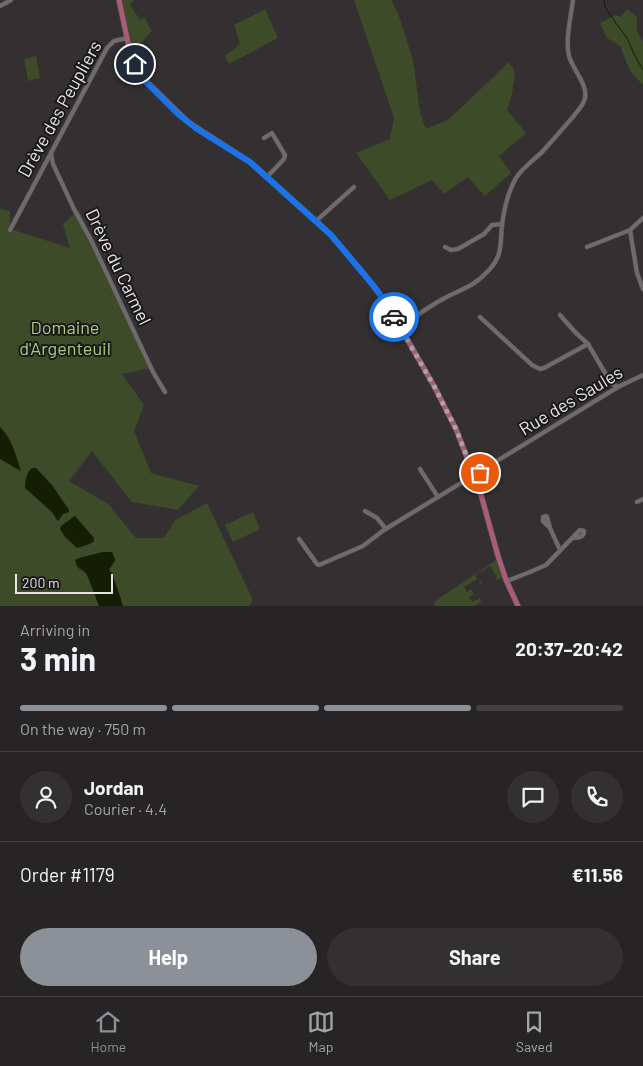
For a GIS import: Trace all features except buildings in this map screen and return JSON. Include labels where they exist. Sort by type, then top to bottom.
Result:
[{"type":"main road","points":[[120,0],[130,52],[138,70],[162,102],[188,122],[239,154],[267,177],[331,235],[387,304],[456,429],[480,491],[498,556],[518,606]]},
{"type":"street","points":[[0,6],[11,0]]},
{"type":"street","points":[[400,327],[440,300],[482,278],[493,265],[499,256],[502,224],[508,195],[516,178],[571,119],[584,101],[586,96],[585,87],[574,68],[568,52],[572,0]]},
{"type":"street","name":"Drève des Peupliers","points":[[10,230],[108,46],[115,40],[127,38]]},
{"type":"street","points":[[264,138],[272,133],[285,155],[284,159],[267,177]]},
{"type":"street","name":"Drève du Carmel","points":[[51,153],[57,173],[74,209],[92,242],[153,372],[165,392]]},
{"type":"street","points":[[316,221],[354,186]]},
{"type":"street","points":[[587,247],[630,230],[643,218]]},
{"type":"street","points":[[445,247],[451,250],[458,249],[484,234],[492,225],[502,224]]},
{"type":"street","points":[[630,230],[637,272],[643,290]]},
{"type":"street","points":[[560,315],[588,344],[611,383],[618,387]]},
{"type":"street","points":[[480,317],[532,365],[540,369],[588,344]]},
{"type":"street","name":"Rue des Saules","points":[[474,475],[476,470],[487,467],[611,391],[643,375]]},
{"type":"street","points":[[611,383],[611,391]]},
{"type":"street","points":[[469,462],[480,469],[480,491]]},
{"type":"street","points":[[420,470],[438,497]]},
{"type":"street","points":[[299,539],[316,564],[319,565],[362,546],[386,529],[474,475]]},
{"type":"street","points":[[638,502],[643,499]]},
{"type":"street","points":[[365,511],[377,518],[386,529]]},
{"type":"street","points":[[550,528],[560,550]]},
{"type":"street","points":[[507,581],[541,568],[573,538]]},
{"type":"green space","points":[[122,0],[134,0],[130,5],[140,20],[144,17],[152,31],[133,52]]},
{"type":"green space","points":[[354,0],[391,0],[399,16],[413,60],[420,112],[426,129],[449,119],[509,62],[515,72],[512,94],[507,110],[526,133],[499,156],[511,173],[485,196],[468,177],[444,194],[432,180],[390,200],[356,153],[390,139],[394,118]]},
{"type":"green space","points":[[265,9],[278,38],[229,64],[225,56],[240,44],[234,25]]},
{"type":"green space","points":[[627,9],[637,17],[637,31],[643,42],[643,85],[630,71],[620,46],[607,38],[600,23],[615,15],[621,17]]},
{"type":"green space","points":[[36,56],[40,78],[28,81],[24,59]]},
{"type":"green space","name":"Domaine d'Argenteuil","points":[[0,209],[10,211],[10,229],[70,248],[63,224],[79,210],[151,368],[122,374],[144,405],[134,431],[151,473],[199,486],[178,510],[132,502],[92,451],[69,481],[108,504],[136,538],[164,538],[175,520],[207,503],[253,600],[249,606],[123,606],[115,581],[109,570],[115,561],[112,552],[103,552],[75,563],[78,568],[86,573],[99,606],[0,606],[0,459],[20,470],[8,436],[0,427]],"holes":[[[29,471],[67,513],[57,520],[25,481]]]},
{"type":"green space","points":[[253,512],[260,529],[233,542],[225,525]]},
{"type":"green space","points":[[496,560],[502,578],[495,580],[497,577],[490,566],[475,575],[479,582],[482,581],[480,584],[477,579],[464,587],[467,592],[471,589],[474,594],[469,597],[472,602],[480,598],[481,602],[475,606],[436,606],[434,602]]},
{"type":"shaded area","points":[[0,427],[11,443],[21,471],[0,459]]},
{"type":"shaded area","points":[[32,468],[36,468],[52,485],[69,510],[58,521],[53,513],[25,488],[25,482]]},
{"type":"shaded area","points":[[75,516],[94,538],[94,541],[90,544],[77,548],[65,537],[60,529],[61,526]]},
{"type":"shaded area","points":[[103,552],[112,552],[115,560],[109,570],[113,574],[123,606],[99,606],[87,575],[76,564],[75,560],[79,558]]},
{"type":"waterway","points":[[604,0],[605,7],[627,38],[643,70]]},
{"type":"way so far","points":[[394,317],[434,386],[456,429],[469,462],[479,468],[487,467],[480,473]]},
{"type":"route","points":[[135,64],[146,82],[178,114],[197,129],[250,162],[331,235],[377,290],[394,317]]}]
